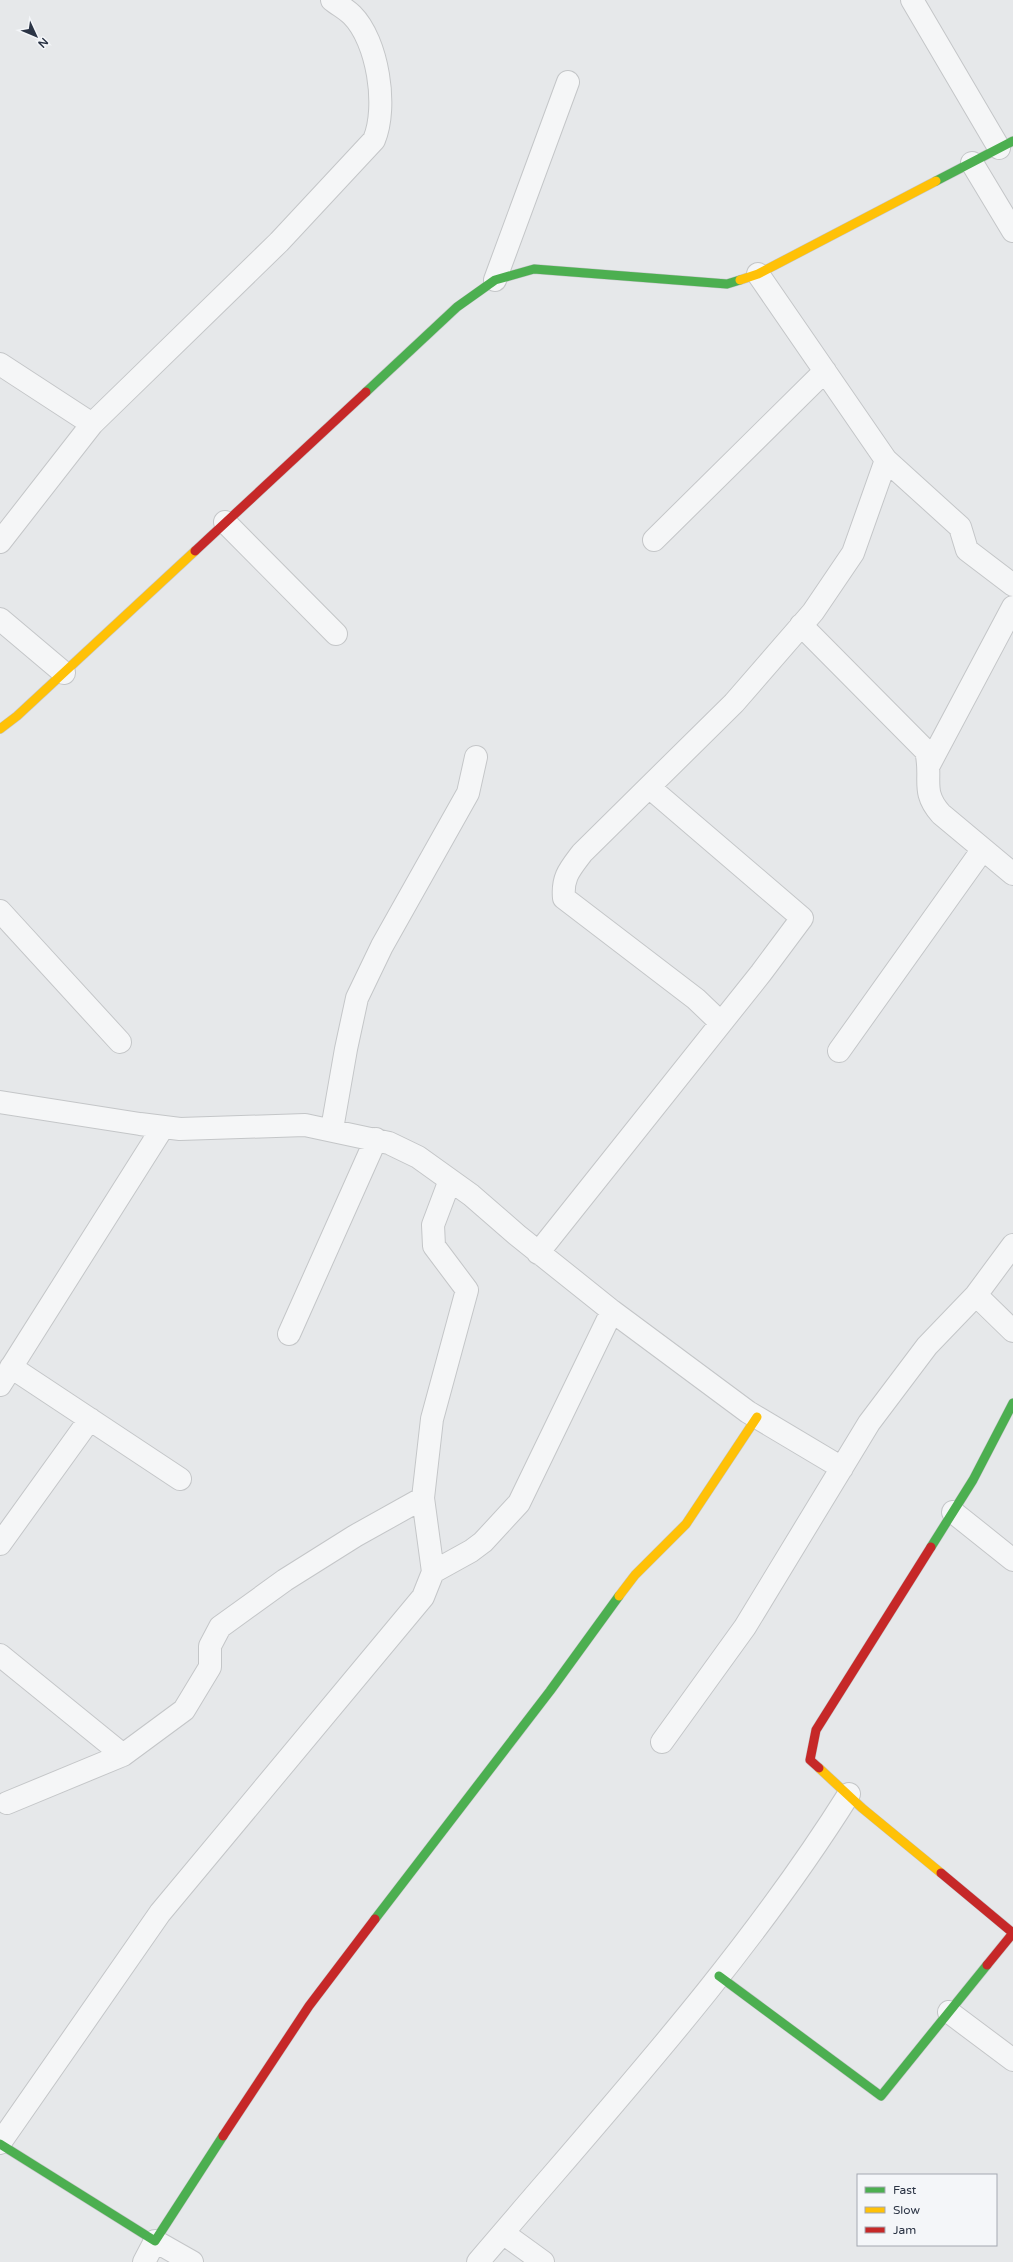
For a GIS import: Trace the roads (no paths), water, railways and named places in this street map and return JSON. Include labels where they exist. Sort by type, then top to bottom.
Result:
[{"type":"street","points":[[0,542],[92,424],[279,242],[374,140],[379,128],[382,102],[377,69],[364,34],[352,16],[332,0]]},
{"type":"street","points":[[0,729],[17,716],[64,673],[457,307],[495,280],[534,269],[727,284],[758,274],[1006,145],[912,0]]},
{"type":"street","points":[[495,280],[568,82]]},
{"type":"street","points":[[972,163],[1013,231]]},
{"type":"street","points":[[758,274],[886,460],[960,527],[967,550],[1013,585]]},
{"type":"street","points":[[0,364],[92,424]]},
{"type":"street","points":[[654,540],[825,371]]},
{"type":"street","points":[[721,1023],[696,999],[564,898],[562,884],[579,857],[734,703],[801,625],[853,553],[886,460]]},
{"type":"street","points":[[225,522],[336,634]]},
{"type":"street","points":[[929,765],[1013,607]]},
{"type":"street","points":[[0,620],[64,673]]},
{"type":"street","points":[[801,625],[926,751],[929,765],[927,790],[932,804],[941,814],[1013,874]]},
{"type":"street","points":[[332,1129],[346,1049],[357,998],[382,946],[468,793],[476,757]]},
{"type":"street","points":[[538,1253],[721,1023],[802,918],[650,787]]},
{"type":"street","points":[[839,1051],[983,849]]},
{"type":"street","points":[[0,911],[120,1042]]},
{"type":"street","points":[[0,1102],[180,1129],[305,1125],[332,1129],[389,1143],[418,1157],[450,1180],[538,1253],[612,1311],[757,1417],[842,1468]]},
{"type":"street","points":[[162,1127],[6,1376],[90,1419],[180,1479]]},
{"type":"street","points":[[289,1334],[376,1139]]},
{"type":"street","points":[[192,2262],[155,2241],[0,2143],[160,1913],[423,1597],[433,1572],[424,1498],[432,1419],[467,1290],[434,1246],[433,1225],[450,1180]]},
{"type":"street","points":[[662,1742],[745,1627],[869,1424],[927,1346],[976,1295],[1013,1245]]},
{"type":"street","points":[[976,1295],[1013,1331]]},
{"type":"street","points":[[433,1572],[471,1551],[483,1542],[519,1503],[612,1311]]},
{"type":"street","points":[[719,1976],[881,2096],[1013,1933],[862,1808],[849,1794],[810,1760],[816,1730],[973,1480],[1013,1403]]},
{"type":"street","points":[[144,2262],[155,2241],[309,2006],[550,1691],[635,1575],[686,1524],[757,1417]]},
{"type":"street","points":[[0,1544],[90,1419]]},
{"type":"street","points":[[7,1803],[123,1755],[184,1710],[210,1667],[210,1646],[220,1627],[285,1580],[355,1536],[424,1498]]},
{"type":"street","points":[[953,1512],[1013,1560]]},
{"type":"street","points":[[0,1655],[123,1755]]},
{"type":"street","points":[[478,2262],[678,2028],[719,1976],[816,1844],[849,1794]]},
{"type":"street","points":[[949,2012],[1013,2060]]},
{"type":"street","points":[[503,2233],[543,2262]]}]
